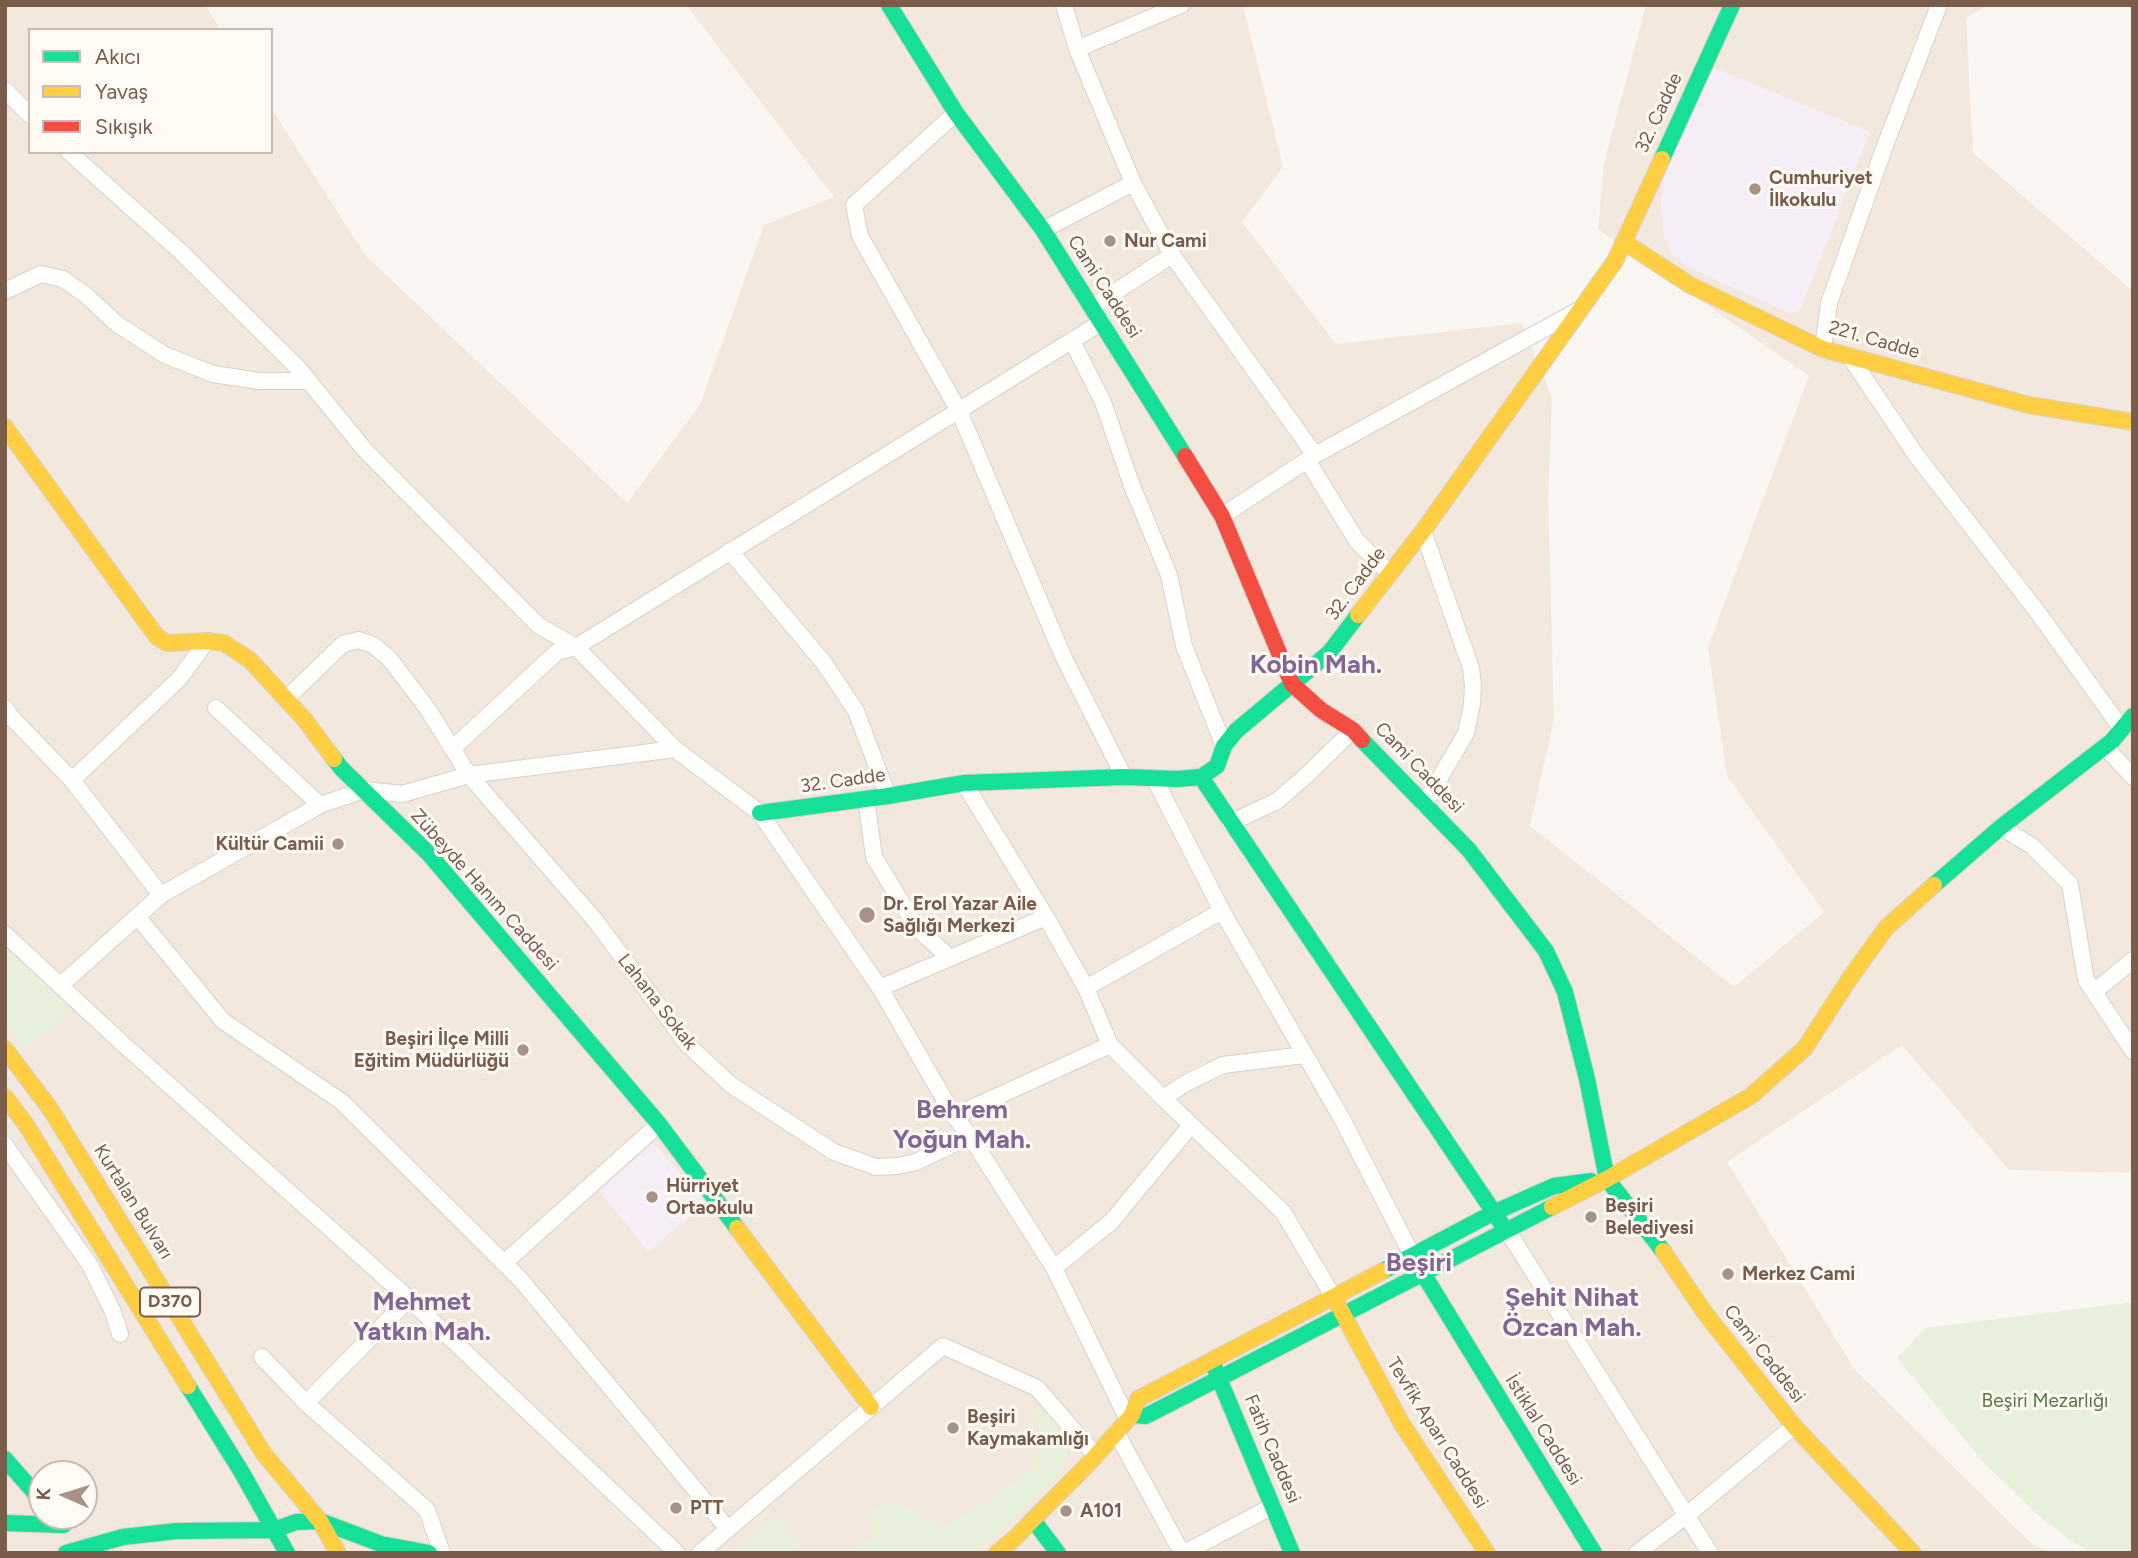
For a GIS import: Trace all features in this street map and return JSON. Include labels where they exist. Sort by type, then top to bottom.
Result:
[{"type":"main road","name":"Cami Caddesi","points":[[889,5],[956,113],[1043,230],[1223,516],[1293,684],[1321,710],[1353,730],[1469,850],[1546,951],[1565,992],[1587,1079],[1607,1179],[1654,1237],[1705,1313],[1794,1426],[1913,1553]]},
{"type":"main road","name":"32. Cadde","points":[[760,813],[888,796],[964,782],[1124,777],[1177,779],[1201,777],[1217,766],[1224,746],[1236,731],[1329,653],[1423,531],[1615,261],[1732,5]]},
{"type":"main road","name":"221. Cadde","points":[[1624,242],[1690,285],[1824,349],[2029,405],[2133,422]]},
{"type":"main road","name":"Zübeyde Hanım Caddesi","points":[[5,427],[157,637],[167,643],[224,643],[250,660],[305,720],[342,769],[429,853],[659,1124],[871,1407]]},
{"type":"main road","points":[[1130,1417],[1146,1416],[1607,1179],[1751,1096],[1805,1048],[1886,928],[2001,827],[2105,747],[2133,716]]},
{"type":"main road","points":[[1201,777],[1507,1230]]},
{"type":"main road","name":"Kurtalan Bulvarı","points":[[5,1049],[49,1107],[264,1454],[320,1521],[338,1553]]},
{"type":"main road","name":"D370","points":[[5,1097],[25,1123],[241,1471],[286,1553]]},
{"type":"main road","points":[[998,1553],[1096,1456],[1130,1417],[1138,1399],[1493,1213],[1554,1186],[1607,1179]]},
{"type":"main road","name":"İstiklal Caddesi","points":[[1413,1257],[1594,1553]]},
{"type":"main road","name":"Tevfik Aparı Caddesi","points":[[1334,1298],[1402,1424],[1488,1553]]},
{"type":"main road","name":"Fatih Caddesi","points":[[1212,1361],[1292,1553]]},
{"type":"main road","points":[[5,1460],[28,1485]]},
{"type":"main road","points":[[1033,1520],[1058,1553]]},
{"type":"main road","points":[[64,1530],[72,1550],[122,1536],[177,1531],[274,1530],[296,1522],[320,1521],[381,1544],[429,1553]]},
{"type":"main road","points":[[5,1523],[28,1522]]},
{"type":"street","points":[[1064,5],[1077,49],[1133,183],[1172,255],[1311,458],[1357,541],[1390,574]]},
{"type":"street","points":[[1077,49],[1181,5]]},
{"type":"street","points":[[1824,349],[1829,303],[1939,5]]},
{"type":"street","points":[[5,90],[28,113]]},
{"type":"street","points":[[956,113],[854,205],[860,236],[959,411],[1063,656],[1124,777]]},
{"type":"street","points":[[71,154],[181,252],[299,369],[365,449],[538,625],[576,647],[675,749],[760,813],[880,988],[954,1116],[970,1136],[1054,1268],[1130,1417]]},
{"type":"street","points":[[1043,230],[1133,183]]},
{"type":"street","points":[[1091,307],[1172,255]]},
{"type":"street","points":[[5,291],[41,274],[63,279],[87,296],[117,324],[165,355],[213,374],[259,382],[309,381]]},
{"type":"street","points":[[1223,516],[1311,458],[1579,310]]},
{"type":"street","points":[[452,748],[557,652],[576,647],[1102,322]]},
{"type":"street","points":[[1072,341],[1104,402],[1132,486],[1169,576],[1184,646],[1224,746]]},
{"type":"street","points":[[1850,357],[1916,455],[2036,610],[2122,729]]},
{"type":"street","points":[[1423,531],[1471,668],[1474,685],[1466,733],[1424,805]]},
{"type":"street","points":[[730,551],[824,663],[856,712],[888,796]]},
{"type":"street","name":"Lahana Sokak","points":[[286,699],[343,645],[359,640],[373,645],[389,658],[427,708],[469,775],[594,919],[687,1044],[731,1085],[834,1152],[876,1167],[916,1162],[970,1136]]},
{"type":"street","points":[[72,780],[179,679],[207,641]]},
{"type":"street","points":[[5,708],[72,780],[161,895]]},
{"type":"street","points":[[216,708],[320,805]]},
{"type":"street","points":[[1230,822],[1277,801],[1308,775],[1353,730]]},
{"type":"street","points":[[2105,747],[2133,777]]},
{"type":"street","points":[[61,985],[161,895],[320,805],[364,790],[402,794],[469,775],[675,749]]},
{"type":"street","points":[[1154,778],[1222,911],[1341,1117],[1413,1257]]},
{"type":"street","points":[[964,782],[1086,988],[1110,1045],[1283,1212],[1334,1298]]},
{"type":"street","points":[[866,799],[874,857],[917,928],[950,958]]},
{"type":"street","points":[[2001,827],[2032,846],[2070,884],[2086,980],[2133,1051]]},
{"type":"street","points":[[1086,988],[1222,911]]},
{"type":"street","points":[[137,916],[223,1021],[342,1102],[521,1280],[728,1529]]},
{"type":"street","points":[[880,988],[1046,917]]},
{"type":"street","points":[[5,934],[132,1052],[409,1299],[677,1553]]},
{"type":"street","points":[[2094,992],[2133,960]]},
{"type":"street","points":[[954,1116],[1110,1045]]},
{"type":"street","points":[[1163,1098],[1223,1065],[1304,1055]]},
{"type":"street","points":[[504,1263],[659,1124]]},
{"type":"street","points":[[1054,1268],[1112,1221],[1191,1125]]},
{"type":"street","points":[[5,1145],[89,1265],[113,1312],[120,1334]]},
{"type":"street","points":[[1507,1230],[1710,1553]]},
{"type":"street","points":[[306,1403],[409,1299]]},
{"type":"street","points":[[700,1553],[943,1346],[1037,1388],[1096,1456]]},
{"type":"street","points":[[262,1357],[306,1403],[427,1510],[442,1553]]},
{"type":"street","points":[[1637,1553],[1794,1426]]},
{"type":"street","points":[[1116,1432],[1183,1553],[1273,1506]]},
{"type":"shaded area","points":[[5,5],[205,5],[220,28],[28,28],[28,154],[273,154],[273,111],[365,255],[627,503],[700,405],[764,225],[834,197],[686,5],[1243,5],[1283,167],[1242,222],[1336,344],[1522,323],[1552,397],[1548,498],[1554,719],[1530,826],[1734,987],[1824,912],[1727,776],[1708,647],[1809,376],[1598,229],[1604,164],[1646,5],[1987,5],[1966,18],[1973,153],[2133,291],[2133,1173],[2009,1170],[1902,1045],[1727,1162],[1855,1370],[2033,1545],[2053,1553],[5,1553]]},
{"type":"shaded area","name":"Cumhuriyet İlkokulu","points":[[1710,66],[1870,132],[1800,311],[1789,313],[1690,268],[1671,254],[1664,237],[1661,205],[1663,173]]},
{"type":"shaded area","name":"Hürriyet Ortaokulu","points":[[654,1143],[705,1203],[649,1252],[599,1191]]},
{"type":"green space","points":[[5,945],[74,1008],[25,1050],[5,1019]]},
{"type":"green space","name":"Beşiri Mezarlığı","points":[[2133,1302],[2133,1553],[2090,1553],[2037,1514],[1986,1465],[1897,1358],[1926,1328]]},
{"type":"green space","points":[[1040,1406],[1061,1427],[1070,1450],[1061,1474],[976,1553],[832,1553],[856,1547],[876,1537],[870,1510],[890,1503],[901,1503],[941,1528],[984,1503],[1033,1468],[1041,1446],[1038,1424],[1032,1412]]},
{"type":"green space","points":[[777,1514],[801,1553],[733,1553]]},
{"type":"traffic: fast","points":[[889,5],[956,113],[1043,230],[1185,456]]},
{"type":"traffic: fast","points":[[1662,159],[1732,5]]},
{"type":"traffic: fast","points":[[760,813],[964,783],[1201,777],[1217,766],[1224,746],[1236,731],[1329,653],[1358,615]]},
{"type":"traffic: fast","points":[[1934,885],[2001,827],[2112,741],[2133,716]]},
{"type":"traffic: fast","points":[[1362,740],[1469,850],[1546,951],[1565,992],[1587,1079],[1607,1179],[1663,1251]]},
{"type":"traffic: fast","points":[[334,759],[429,854],[659,1124],[737,1228]]},
{"type":"traffic: fast","points":[[1201,777],[1501,1223]]},
{"type":"traffic: fast","points":[[1383,1271],[1493,1213],[1554,1186],[1591,1181]]},
{"type":"traffic: fast","points":[[1132,1415],[1146,1416],[1552,1207]]},
{"type":"traffic: fast","points":[[1416,1262],[1594,1553]]},
{"type":"traffic: fast","points":[[1213,1364],[1292,1553]]},
{"type":"traffic: fast","points":[[188,1386],[241,1471],[287,1553]]},
{"type":"traffic: fast","points":[[5,1459],[28,1485]]},
{"type":"traffic: fast","points":[[1033,1520],[1058,1553]]},
{"type":"traffic: fast","points":[[66,1553],[123,1537],[177,1531],[274,1530],[296,1522],[320,1521],[381,1544],[429,1553]]},
{"type":"traffic: fast","points":[[5,1523],[28,1524]]},
{"type":"traffic: slow","points":[[1358,615],[1423,531],[1615,261],[1662,159]]},
{"type":"traffic: slow","points":[[1624,242],[1690,285],[1823,349],[2029,405],[2133,422]]},
{"type":"traffic: slow","points":[[5,427],[157,637],[167,643],[224,643],[250,660],[305,720],[334,759]]},
{"type":"traffic: slow","points":[[1552,1207],[1607,1179],[1751,1096],[1805,1048],[1886,928],[1934,885]]},
{"type":"traffic: slow","points":[[5,1049],[49,1107],[264,1454],[320,1521],[338,1553]]},
{"type":"traffic: slow","points":[[5,1097],[25,1123],[188,1386]]},
{"type":"traffic: slow","points":[[737,1228],[871,1407]]},
{"type":"traffic: slow","points":[[1663,1251],[1705,1313],[1794,1426],[1913,1553]]},
{"type":"traffic: slow","points":[[997,1553],[1092,1460],[1132,1415],[1138,1399],[1383,1271]]},
{"type":"traffic: slow","points":[[1337,1303],[1402,1424],[1487,1553]]},
{"type":"traffic: jam","points":[[1185,456],[1222,516],[1292,684],[1321,710],[1353,730],[1362,740]]},
{"type":"place","name":"Cumhuriyet İlkokulu","points":[[1755,189]]},
{"type":"place","name":"Nur Cami","points":[[1110,241]]},
{"type":"place","name":"Kültür Camii","points":[[338,844]]},
{"type":"place","name":"Dr. Erol Yazar Aile Sağlığı Merkezi","points":[[867,915]]},
{"type":"place","name":"Beşiri İlçe Milli Eğitim Müdürlüğü","points":[[523,1050]]},
{"type":"place","name":"Hürriyet Ortaokulu","points":[[652,1197]]},
{"type":"place","name":"Beşiri Belediyesi","points":[[1591,1217]]},
{"type":"place","name":"Merkez Cami","points":[[1728,1274]]},
{"type":"place","name":"Beşiri Kaymakamlığı","points":[[953,1428]]},
{"type":"place","name":"PTT","points":[[676,1508]]},
{"type":"place","name":"A101","points":[[1066,1511]]},
{"type":"district","name":"Kobin Mah.","points":[[1316,665]]},
{"type":"district","name":"Behrem Yoğun Mah.","points":[[962,1125]]},
{"type":"district","name":"Beşiri","points":[[1419,1263]]},
{"type":"district","name":"Şehit Nihat Özcan Mah.","points":[[1572,1313]]},
{"type":"district","name":"Mehmet Yatkın Mah.","points":[[422,1317]]}]
